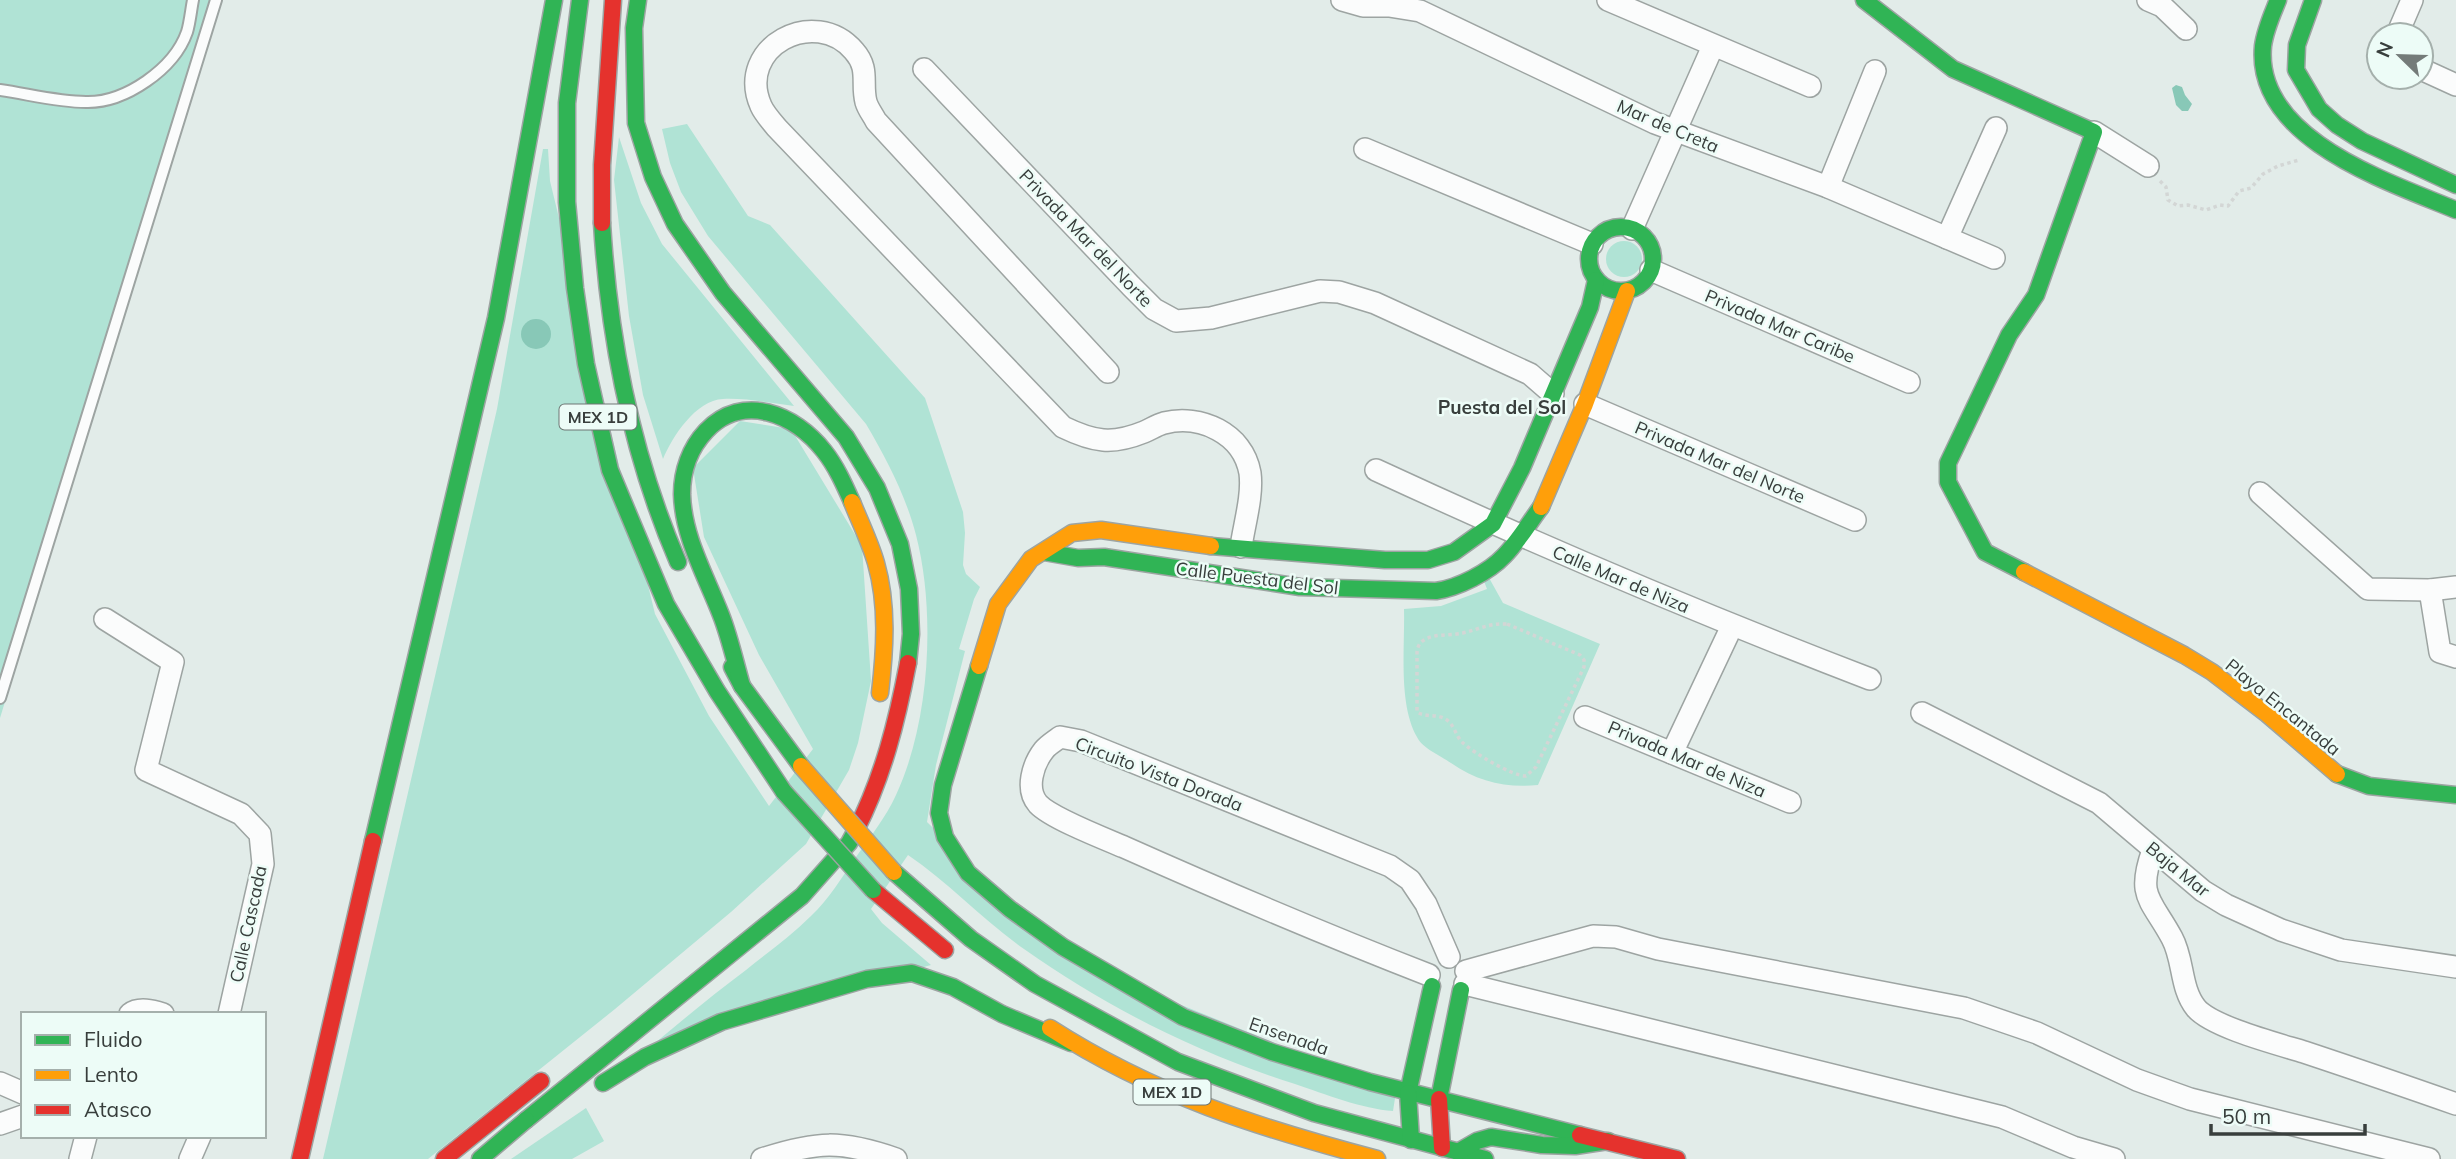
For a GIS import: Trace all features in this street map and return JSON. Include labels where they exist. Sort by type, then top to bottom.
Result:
[{"type":"main road","points":[[300,1159],[350,935],[489,348],[521,193],[554,0]]},
{"type":"main road","name":"MEX 1D","points":[[580,0],[567,103],[567,202],[586,364],[610,470],[666,604],[717,691],[784,792],[873,890],[957,961]]},
{"type":"main road","name":"MEX 1D","points":[[613,0],[608,41],[601,205],[610,314],[623,401],[657,515],[687,581]]},
{"type":"main road","points":[[480,1159],[802,896],[849,843],[873,797],[890,747],[908,664],[911,634],[909,589],[900,544],[877,488],[846,437],[723,293],[675,224],[653,177],[636,123],[635,28],[638,0]]},
{"type":"main road","points":[[1864,0],[1953,69],[2094,132]]},
{"type":"main road","points":[[2278,0],[2262,47],[2266,78],[2279,108],[2305,135],[2344,161],[2456,210]]},
{"type":"main road","points":[[2313,0],[2297,46],[2296,70],[2319,109],[2362,141],[2456,185]]},
{"type":"main road","points":[[2266,78],[2296,70]]},
{"type":"main road","name":"Playa Encantada","points":[[2094,132],[2036,295],[2009,335],[1948,463],[1948,482],[1985,552],[2202,667],[2267,713],[2333,773],[2369,786],[2456,794]]},
{"type":"main road","points":[[1621,226],[1632,229],[1643,235],[1650,245],[1653,258],[1651,270],[1646,280],[1637,287],[1627,291],[1610,289],[1596,280],[1590,269],[1592,244],[1599,235],[1609,229],[1621,226]]},
{"type":"main road","name":"Calle Puesta del Sol","points":[[945,837],[939,813],[943,785],[998,604],[1031,559],[1072,533],[1101,530],[1206,547],[1241,547],[1401,561],[1427,560],[1454,552],[1493,524],[1522,468],[1590,307],[1596,280]]},
{"type":"main road","name":"Calle Puesta del Sol","points":[[1044,552],[1077,558],[1104,558],[1300,587],[1380,591],[1449,589],[1488,570],[1504,557],[1543,504],[1585,404],[1627,291]]},
{"type":"main road","points":[[742,686],[722,618],[684,517],[681,491],[684,468],[694,444],[713,426],[735,412],[754,409],[776,414],[795,424],[817,443],[836,470],[852,503],[878,570],[885,650],[878,712]]},
{"type":"main road","points":[[1300,587],[1301,554]]},
{"type":"main road","name":"MEX 1D","points":[[705,618],[742,686],[801,766],[894,872],[971,939],[1035,984],[1178,1062],[1237,1085],[1314,1113],[1485,1159]]},
{"type":"main road","points":[[811,855],[834,827],[849,793]]},
{"type":"main road","name":"Ensenada","points":[[945,837],[968,873],[1010,909],[1063,947],[1172,1011],[1272,1052],[1409,1093],[1677,1159]]},
{"type":"main road","points":[[526,1120],[588,1092],[645,1057],[721,1022],[867,979],[912,973],[953,987],[1002,1014],[1071,1042]]},
{"type":"main road","points":[[1411,1140],[1409,1093],[1431,981]]},
{"type":"main road","points":[[1442,1148],[1439,1099],[1464,982]]},
{"type":"main road","name":"MEX 1D","points":[[1006,998],[1071,1042],[1146,1082],[1263,1128],[1377,1159]]},
{"type":"main road","points":[[1420,1041],[1449,1047]]},
{"type":"main road","points":[[444,1159],[553,1072]]},
{"type":"main road","points":[[1458,1152],[1491,1137],[1564,1146],[1608,1141]]},
{"type":"street","name":"Mar de Creta","points":[[1342,0],[1363,6],[1389,6],[1420,11],[1675,130],[1828,187],[1994,258]]},
{"type":"street","points":[[1608,0],[1810,86]]},
{"type":"street","points":[[2403,21],[2412,0]]},
{"type":"street","points":[[2158,2],[2186,29]]},
{"type":"street","points":[[1108,372],[876,121],[866,101],[863,65],[853,50],[838,38],[814,30],[790,34],[771,46],[758,65],[755,86],[761,107],[776,128],[1063,427],[1097,441],[1117,441],[1163,423],[1195,420],[1223,432],[1244,454],[1250,475],[1241,547]]},
{"type":"street","points":[[1632,229],[1713,46]]},
{"type":"street","name":"Privada Mar del Norte","points":[[924,69],[1131,286],[1154,309],[1165,315],[1176,320],[1211,318],[1320,291],[1339,292],[1375,303],[1530,374],[1553,394]]},
{"type":"street","points":[[1828,187],[1875,71]]},
{"type":"street","points":[[2435,75],[2456,85]]},
{"type":"street","points":[[1947,238],[1996,128]]},
{"type":"street","points":[[2094,132],[2148,166]]},
{"type":"street","points":[[1365,149],[1592,244]]},
{"type":"street","name":"Privada Mar Caribe","points":[[1651,270],[1909,382]]},
{"type":"street","name":"Privada Mar del Norte","points":[[1585,404],[1855,520]]},
{"type":"street","name":"Calle Mar de Niza","points":[[1376,470],[1493,524],[1732,626],[1870,679]]},
{"type":"street","points":[[2260,493],[2368,589],[2430,590],[2456,587]]},
{"type":"street","points":[[2430,590],[2440,652],[2456,657]]},
{"type":"street","name":"Calle Cascada","points":[[105,619],[173,662],[146,770],[241,814],[260,834],[263,864],[229,1012]]},
{"type":"street","points":[[1672,753],[1732,626]]},
{"type":"street","name":"Baja Mar","points":[[1922,713],[2099,803],[2203,891],[2226,905],[2281,930],[2341,950],[2456,967]]},
{"type":"street","name":"Privada Mar de Niza","points":[[1585,717],[1790,802]]},
{"type":"street","name":"Circuito Vista Dorada","points":[[1431,981],[1065,821],[1038,804],[1030,786],[1034,766],[1045,748],[1060,737],[1082,741],[1390,866],[1410,880],[1426,904],[1449,957]]},
{"type":"street","points":[[2153,850],[2144,883],[2150,903],[2175,942],[2189,998],[2198,1011],[2245,1033],[2456,1104]]},
{"type":"street","points":[[1464,982],[1461,963],[1449,957],[1435,963],[1431,981],[1443,995],[1449,995],[1464,982],[1567,942],[1593,936],[1616,937],[1658,949],[2000,1018],[2137,1080],[2190,1099],[2429,1159]]},
{"type":"street","points":[[1464,982],[2002,1117],[2073,1147],[2114,1159]]},
{"type":"street","points":[[132,1012],[155,1012]]},
{"type":"street","points":[[0,1083],[21,1092]]},
{"type":"street","points":[[0,1124],[21,1117]]},
{"type":"street","points":[[80,1159],[85,1138]]},
{"type":"street","points":[[190,1159],[200,1138]]},
{"type":"street","points":[[762,1159],[799,1147],[833,1144],[863,1147],[896,1159]]},
{"type":"lane","points":[[0,90],[86,102],[110,99],[136,89],[167,63],[180,43],[186,33],[193,0]]},
{"type":"lane","points":[[0,698],[216,0]]},
{"type":"path","points":[[2148,166],[2154,177],[2166,187],[2168,200],[2178,206],[2188,205],[2206,210],[2220,205],[2228,206],[2239,191],[2251,188],[2263,174],[2278,166],[2300,160],[2306,151]]},
{"type":"path","points":[[1507,624],[1580,655],[1584,660],[1584,667],[1536,767],[1526,776],[1513,773],[1462,743],[1452,724],[1444,718],[1417,712],[1418,646],[1431,637],[1461,634],[1487,625],[1507,624]]},
{"type":"shaded area","points":[[0,0],[222,0],[0,718]]},
{"type":"shaded area","points":[[2176,85],[2182,87],[2192,104],[2188,111],[2182,111],[2176,105],[2172,88]]},
{"type":"shaded area","points":[[687,124],[748,216],[770,225],[925,398],[963,512],[963,565],[966,574],[980,587],[959,649],[965,651],[936,765],[927,822],[1068,959],[1396,1092],[1393,1111],[1356,1104],[1259,1072],[1154,1027],[1088,991],[1024,949],[908,855],[871,909],[882,923],[931,965],[655,1043],[796,930],[835,888],[883,819],[896,795],[916,734],[923,701],[926,666],[926,598],[922,565],[912,520],[901,492],[866,424],[708,236],[681,192],[670,163],[662,129]]},
{"type":"shaded area","points":[[619,137],[641,203],[662,244],[794,406],[741,399],[713,401],[686,421],[672,440],[663,459],[643,395],[629,316],[614,180]]},
{"type":"shaded area","points":[[543,149],[548,149],[550,181],[655,614],[709,716],[769,806],[813,749],[759,655],[704,537],[693,468],[740,421],[791,429],[862,546],[871,681],[858,743],[849,770],[806,844],[731,912],[615,1009],[428,1159],[323,1159],[497,409]]},
{"type":"shaded area","points":[[1624,241],[1637,246],[1642,259],[1637,272],[1624,277],[1611,272],[1606,259],[1611,246]]},
{"type":"shaded area","points":[[536,319],[542,320],[550,328],[550,340],[542,348],[536,349],[530,348],[522,340],[521,334],[522,328],[530,320]]},
{"type":"shaded area","points":[[1482,576],[1488,576],[1503,603],[1600,644],[1538,785],[1515,786],[1471,775],[1423,745],[1411,724],[1405,692],[1404,609],[1441,606],[1487,589]]},
{"type":"shaded area","points":[[586,1108],[604,1141],[572,1159],[511,1159]]},
{"type":"traffic: fast","points":[[373,841],[496,318],[554,0]]},
{"type":"traffic: fast","points":[[580,0],[567,103],[567,202],[586,364],[610,470],[666,604],[717,691],[784,792]]},
{"type":"traffic: fast","points":[[638,0],[634,28],[636,123],[653,177],[675,224],[723,293],[846,437],[877,488],[900,544],[909,589],[911,634],[908,663]]},
{"type":"traffic: fast","points":[[1864,0],[1953,69],[2094,132],[2036,295],[2009,335],[1948,463],[1948,482],[1985,552],[2024,572]]},
{"type":"traffic: fast","points":[[2278,0],[2263,46],[2266,79],[2280,107],[2302,131],[2331,152],[2396,186],[2456,210]]},
{"type":"traffic: fast","points":[[2313,0],[2297,45],[2296,70],[2319,109],[2362,141],[2456,185]]},
{"type":"traffic: fast","points":[[602,223],[610,310],[625,396],[647,480],[678,562]]},
{"type":"traffic: fast","points":[[1621,227],[1633,229],[1644,236],[1651,247],[1653,259],[1651,271],[1644,282],[1633,289],[1621,291],[1609,289],[1598,282],[1591,271],[1589,259],[1591,247],[1598,236],[1609,229],[1621,227]]},
{"type":"traffic: fast","points":[[1211,546],[1385,560],[1428,560],[1454,552],[1493,524],[1522,468],[1590,307],[1596,280]]},
{"type":"traffic: fast","points":[[742,686],[724,624],[686,526],[682,494],[684,477],[688,460],[696,445],[706,431],[721,419],[736,412],[768,412],[784,418],[812,438],[836,469],[852,502]]},
{"type":"traffic: fast","points":[[1044,552],[1078,558],[1104,557],[1300,587],[1436,591],[1463,583],[1498,562],[1514,545],[1541,507]]},
{"type":"traffic: fast","points":[[979,666],[943,785],[939,813],[945,837],[968,873],[1010,909],[1063,947],[1183,1017],[1272,1052],[1370,1082],[1580,1135]]},
{"type":"traffic: fast","points":[[732,667],[742,686],[801,766]]},
{"type":"traffic: fast","points":[[2337,774],[2369,786],[2456,795]]},
{"type":"traffic: fast","points":[[784,792],[873,890]]},
{"type":"traffic: fast","points":[[526,1120],[802,896],[849,843],[856,830]]},
{"type":"traffic: fast","points":[[894,872],[971,939],[1035,984],[1178,1062],[1314,1113],[1485,1159]]},
{"type":"traffic: fast","points":[[603,1083],[645,1057],[721,1022],[867,979],[912,973],[953,987],[1002,1014],[1071,1043]]},
{"type":"traffic: fast","points":[[1408,1093],[1432,986]]},
{"type":"traffic: fast","points":[[1439,1099],[1461,990]]},
{"type":"traffic: fast","points":[[1408,1093],[1411,1140]]},
{"type":"traffic: fast","points":[[480,1159],[526,1120]]},
{"type":"traffic: fast","points":[[1458,1152],[1477,1141],[1491,1137],[1542,1145],[1575,1146],[1608,1141]]},
{"type":"traffic: slow","points":[[1541,507],[1585,404],[1627,291]]},
{"type":"traffic: slow","points":[[852,502],[874,555],[880,579],[884,611],[880,693]]},
{"type":"traffic: slow","points":[[979,666],[998,604],[1031,559],[1072,533],[1101,530],[1211,546]]},
{"type":"traffic: slow","points":[[2024,572],[2212,672],[2267,714],[2337,774]]},
{"type":"traffic: slow","points":[[801,766],[894,872]]},
{"type":"traffic: slow","points":[[1050,1028],[1089,1052],[1168,1091],[1249,1122],[1377,1159]]},
{"type":"traffic: jam","points":[[602,223],[602,165],[613,0]]},
{"type":"traffic: jam","points":[[856,830],[874,790],[888,748],[908,663]]},
{"type":"traffic: jam","points":[[300,1159],[373,841]]},
{"type":"traffic: jam","points":[[873,890],[945,950]]},
{"type":"traffic: jam","points":[[444,1159],[541,1081]]},
{"type":"traffic: jam","points":[[1439,1099],[1442,1148]]},
{"type":"traffic: jam","points":[[1580,1135],[1677,1159]]},
{"type":"district","name":"Puesta del Sol","points":[[1502,407]]}]
